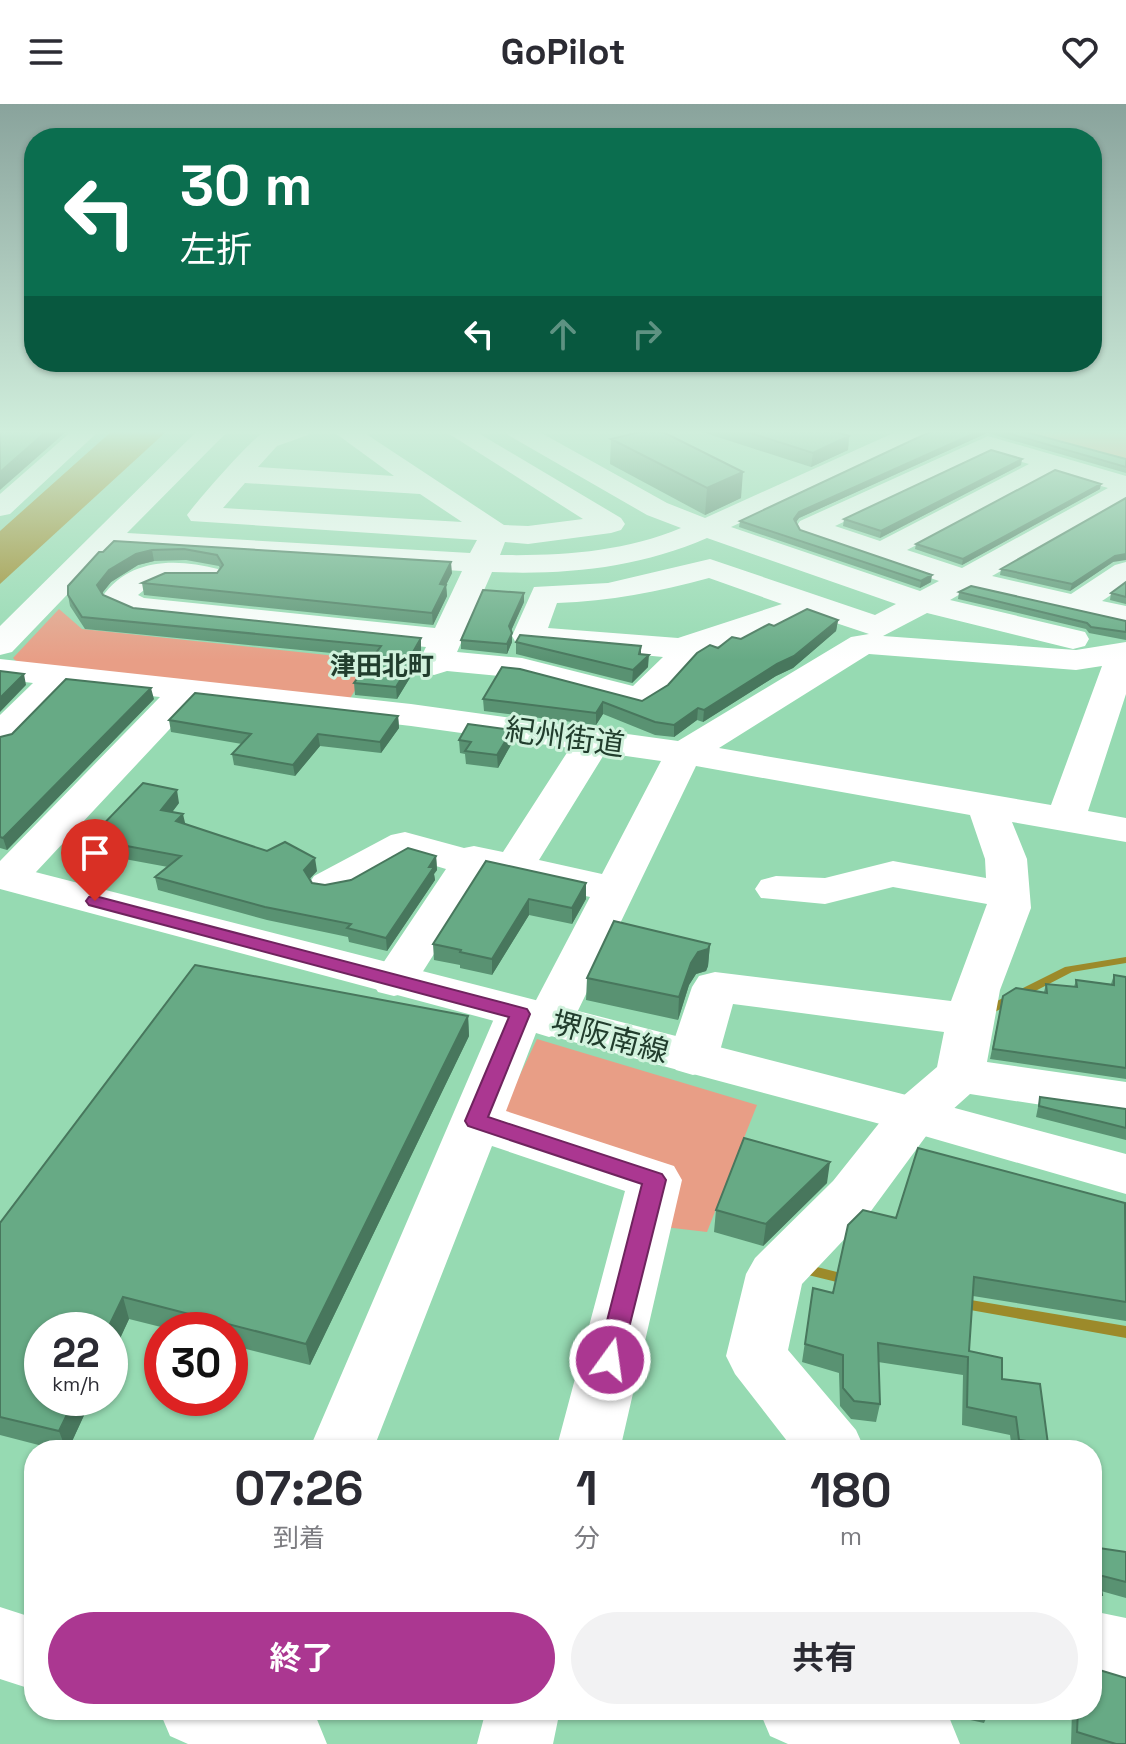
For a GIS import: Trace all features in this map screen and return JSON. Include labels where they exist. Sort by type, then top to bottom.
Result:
[{"type":"street","points":[[0,645],[137,507]]},
{"type":"street","points":[[208,507],[201,515],[528,535],[611,524],[582,507]]},
{"type":"street","points":[[457,507],[495,532]]},
{"type":"street","points":[[653,507],[921,602],[1126,652]]},
{"type":"street","points":[[682,648],[679,661],[640,699],[441,650],[136,607],[118,597],[138,576],[154,572],[475,577],[605,559],[661,547],[754,507]]},
{"type":"street","points":[[853,507],[810,527],[961,578],[1126,616]]},
{"type":"street","points":[[883,551],[968,507]]},
{"type":"street","points":[[811,604],[770,620],[709,635],[682,648],[528,636],[545,594],[608,592],[649,585],[710,568],[878,627],[961,578],[985,571],[1093,507]]},
{"type":"street","points":[[411,715],[495,532]]},
{"type":"street","points":[[104,540],[475,577]]},
{"type":"street","points":[[1074,606],[1126,571]]},
{"type":"street","points":[[345,1440],[476,1121],[534,1017],[615,890],[684,753],[863,644],[1076,660],[1126,652]]},
{"type":"street","points":[[1066,819],[1116,672],[1126,652]]},
{"type":"street","name":"紀州街道","points":[[0,669],[411,715],[684,753],[1126,830]]},
{"type":"street","points":[[0,735],[61,675]]},
{"type":"street","points":[[4,877],[189,688]]},
{"type":"street","points":[[515,865],[593,742]]},
{"type":"street","points":[[825,1440],[756,1356],[775,1274],[852,1196],[914,1115],[960,1075],[977,990],[1009,908],[1006,859],[986,805]]},
{"type":"street","points":[[329,885],[405,844],[471,863]]},
{"type":"street","points":[[394,981],[474,858],[615,890]]},
{"type":"street","points":[[776,889],[825,891],[845,900],[893,874],[1008,895]]},
{"type":"street","name":"堺阪南線","points":[[4,877],[914,1115],[1126,1174]]},
{"type":"street","points":[[693,1058],[715,987],[973,1020]]},
{"type":"street","points":[[960,1075],[1126,1100]]},
{"type":"street","points":[[476,1121],[655,1180],[590,1440]]},
{"type":"street","points":[[0,1643],[24,1651]]},
{"type":"street","points":[[1102,1649],[1126,1654]]},
{"type":"street","points":[[515,1744],[521,1720]]},
{"type":"street","points":[[833,1720],[922,1744]]},
{"type":"shaded area","points":[[27,507],[85,507],[0,584],[0,531]]},
{"type":"shaded area","points":[[59,609],[82,629],[374,660],[349,700],[18,663],[13,658]]},
{"type":"shaded area","points":[[537,1039],[757,1105],[707,1232],[656,1226],[664,1172],[499,1119]]},
{"type":"building","points":[[771,507],[811,507],[799,512],[794,519],[800,530],[932,575],[921,581],[740,521]]},
{"type":"building","points":[[871,507],[929,507],[881,531],[844,519]]},
{"type":"building","points":[[986,507],[1060,507],[963,559],[916,544]]},
{"type":"building","points":[[1111,507],[1126,507],[1126,554],[1115,556],[1072,584],[1001,569]]},
{"type":"building","points":[[114,541],[451,562],[440,584],[446,585],[432,613],[142,583],[165,573],[217,573],[223,565],[217,555],[184,549],[136,554],[109,570],[97,585],[103,595],[133,608],[421,638],[413,652],[415,656],[396,687],[354,683],[381,646],[82,617],[68,595],[68,586],[99,552]]},
{"type":"building","points":[[1126,582],[1126,597],[1111,593]]},
{"type":"building","points":[[971,586],[1126,621],[1126,632],[1091,627],[1087,623],[959,592]]},
{"type":"building","points":[[483,590],[524,593],[509,626],[512,633],[507,644],[461,640]]},
{"type":"building","points":[[807,609],[838,620],[794,656],[704,710],[698,708],[674,725],[655,722],[603,702],[596,713],[483,699],[502,667],[642,701],[668,685],[697,653],[710,645],[718,648],[732,637],[741,639]]},
{"type":"building","points":[[520,635],[641,646],[639,654],[649,655],[633,670],[516,642]]},
{"type":"building","points":[[0,671],[24,674],[0,698]]},
{"type":"building","points":[[66,679],[151,688],[3,838],[0,837],[0,737],[12,734]]},
{"type":"building","points":[[195,693],[398,716],[380,742],[318,734],[293,765],[232,754],[251,734],[169,720]]},
{"type":"building","points":[[468,724],[512,730],[497,755],[465,751],[471,742],[459,740]]},
{"type":"building","points":[[143,783],[177,790],[161,810],[183,814],[176,821],[267,851],[285,842],[315,858],[304,870],[312,883],[325,885],[351,880],[408,848],[436,856],[429,867],[434,867],[386,938],[347,928],[351,924],[265,907],[155,877],[181,856],[89,839]]},
{"type":"building","points":[[486,861],[586,883],[572,908],[529,899],[492,959],[433,944]]},
{"type":"building","points":[[614,921],[710,944],[708,949],[698,952],[691,963],[679,997],[587,978]]},
{"type":"building","points":[[195,965],[468,1016],[306,1344],[248,1329],[248,1312],[181,1312],[123,1297],[116,1312],[24,1312],[24,1416],[66,1416],[59,1431],[0,1417],[0,1223]]},
{"type":"building","points":[[1114,975],[1126,977],[1126,1068],[993,1049],[1003,996],[1016,988],[1047,993],[1046,984],[1077,987],[1076,980],[1114,985]]},
{"type":"building","points":[[1040,1097],[1126,1109],[1126,1128],[1039,1106]]},
{"type":"building","points":[[744,1138],[830,1162],[766,1224],[716,1210]]},
{"type":"building","points":[[918,1148],[1125,1203],[1126,1302],[974,1277],[969,1351],[1002,1358],[1002,1379],[1040,1384],[1047,1440],[1019,1440],[1016,1417],[967,1407],[968,1357],[878,1343],[880,1404],[854,1401],[843,1388],[843,1355],[805,1344],[813,1288],[833,1293],[848,1225],[863,1210],[896,1218]]},
{"type":"building","points":[[1102,1548],[1126,1552],[1126,1582],[1102,1576]]},
{"type":"building","points":[[1102,1671],[1126,1678],[1126,1744],[1077,1732],[1078,1720],[1102,1720]]},
{"type":"waterway","points":[[985,1012],[1069,969],[1126,960]]},
{"type":"waterway","points":[[809,1270],[849,1280]]},
{"type":"waterway","points":[[959,1303],[1126,1332]]},
{"type":"district","name":"津田北町","points":[[382,666]]},
{"type":"route","points":[[95,901],[520,1014],[476,1121],[655,1180],[610,1360]]}]
